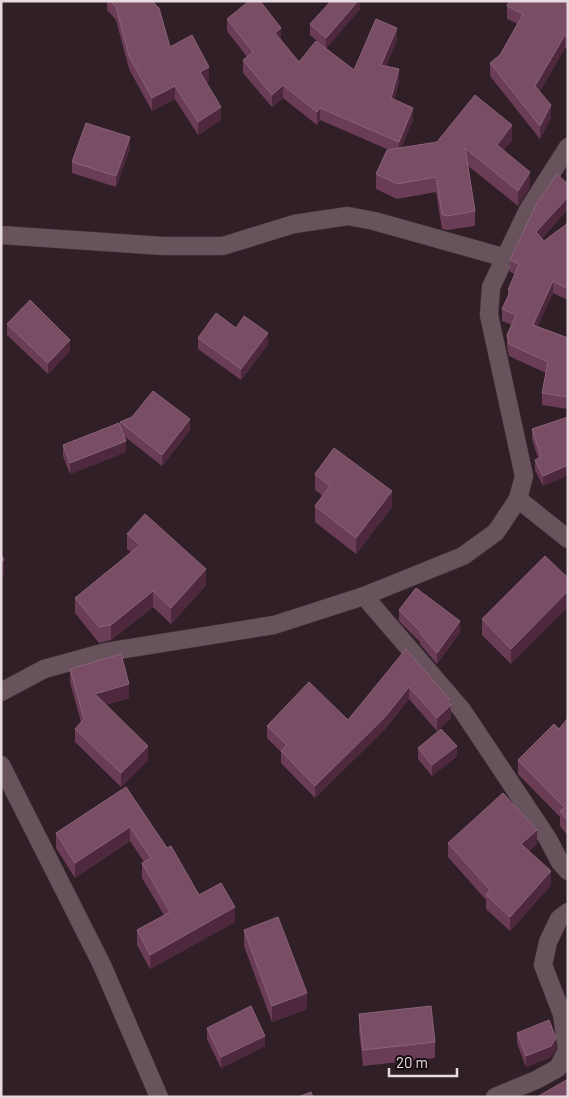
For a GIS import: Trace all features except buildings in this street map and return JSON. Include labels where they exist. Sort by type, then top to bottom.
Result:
[{"type":"street","points":[[1,692],[44,668],[106,652],[274,625],[364,596],[463,556],[496,532],[518,499],[524,476],[489,315],[491,287],[528,210],[568,147]]},
{"type":"street","points":[[1,235],[163,246],[223,246],[294,224],[348,216],[506,258]]},
{"type":"street","points":[[518,499],[568,539]]},
{"type":"street","points":[[364,596],[462,710],[548,838],[560,862],[568,871]]},
{"type":"street","points":[[1,765],[102,965],[159,1097]]},
{"type":"street","points":[[495,1097],[536,1080],[558,1068],[567,1050],[562,1014],[543,966],[548,942],[559,919],[568,912]]}]
